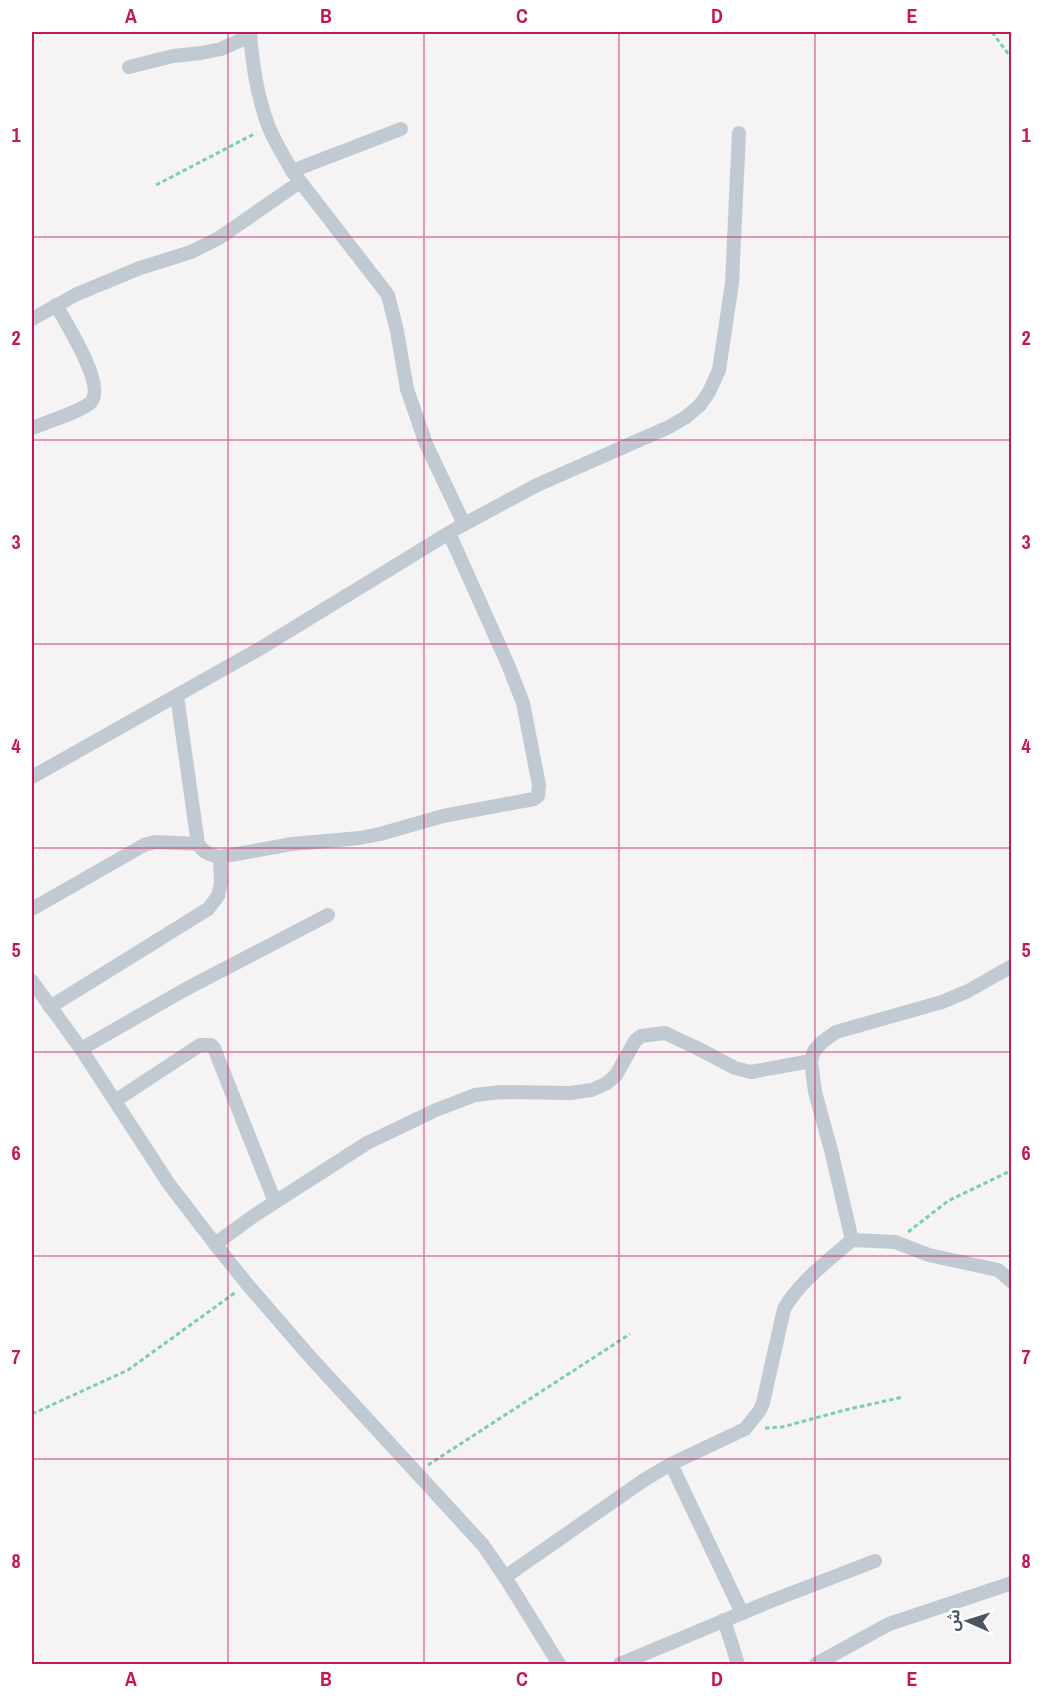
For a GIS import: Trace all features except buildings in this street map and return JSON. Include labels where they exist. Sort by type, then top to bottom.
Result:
[{"type":"street","points":[[129,67],[173,56],[221,49],[250,34],[256,86],[269,126],[296,176],[388,295],[407,389],[426,444],[464,524]]},
{"type":"street","points":[[32,319],[77,294],[191,252],[219,238],[241,224],[296,176],[401,129]]},
{"type":"street","points":[[32,777],[261,648],[464,524],[537,485],[669,427],[700,405],[715,380],[723,350],[732,283],[739,133]]},
{"type":"street","points":[[32,428],[83,408],[92,402],[94,394],[93,380],[87,361],[56,305]]},
{"type":"street","points":[[177,696],[198,844],[202,851],[209,855],[220,857],[292,844],[360,838],[443,816],[534,799],[538,796],[539,785],[523,703],[449,533]]},
{"type":"street","points":[[32,909],[144,845],[155,842],[198,844]]},
{"type":"street","points":[[50,1007],[208,909],[218,896],[221,883],[220,857]]},
{"type":"street","points":[[81,1049],[184,990],[328,915]]},
{"type":"street","points":[[852,1240],[815,1092],[811,1060],[814,1051],[836,1032],[942,1002],[968,991],[1011,966]]},
{"type":"street","points":[[32,981],[81,1049],[169,1184],[215,1244],[312,1359],[483,1545],[560,1665]]},
{"type":"street","points":[[215,1244],[367,1143],[436,1110],[475,1095],[501,1092],[570,1093],[592,1090],[607,1083],[616,1075],[640,1036],[665,1033],[735,1068],[751,1072],[811,1060]]},
{"type":"street","points":[[115,1101],[200,1045],[211,1044],[275,1202]]},
{"type":"street","points":[[505,1577],[644,1480],[671,1464],[745,1429],[763,1403],[784,1309],[792,1295],[803,1283],[852,1240],[895,1242],[929,1255],[998,1270],[1011,1282]]},
{"type":"street","points":[[671,1464],[742,1613]]},
{"type":"street","points":[[620,1665],[724,1620],[875,1561]]},
{"type":"street","points":[[816,1665],[890,1624],[1011,1583]]},
{"type":"street","points":[[724,1620],[738,1665]]},
{"type":"path","points":[[992,32],[1011,60]]},
{"type":"path","points":[[156,185],[269,126]]},
{"type":"path","points":[[895,1242],[942,1205],[1011,1170]]},
{"type":"path","points":[[32,1414],[128,1370],[247,1284]]},
{"type":"path","points":[[416,1472],[630,1334]]},
{"type":"path","points":[[745,1429],[782,1427],[903,1396]]}]
